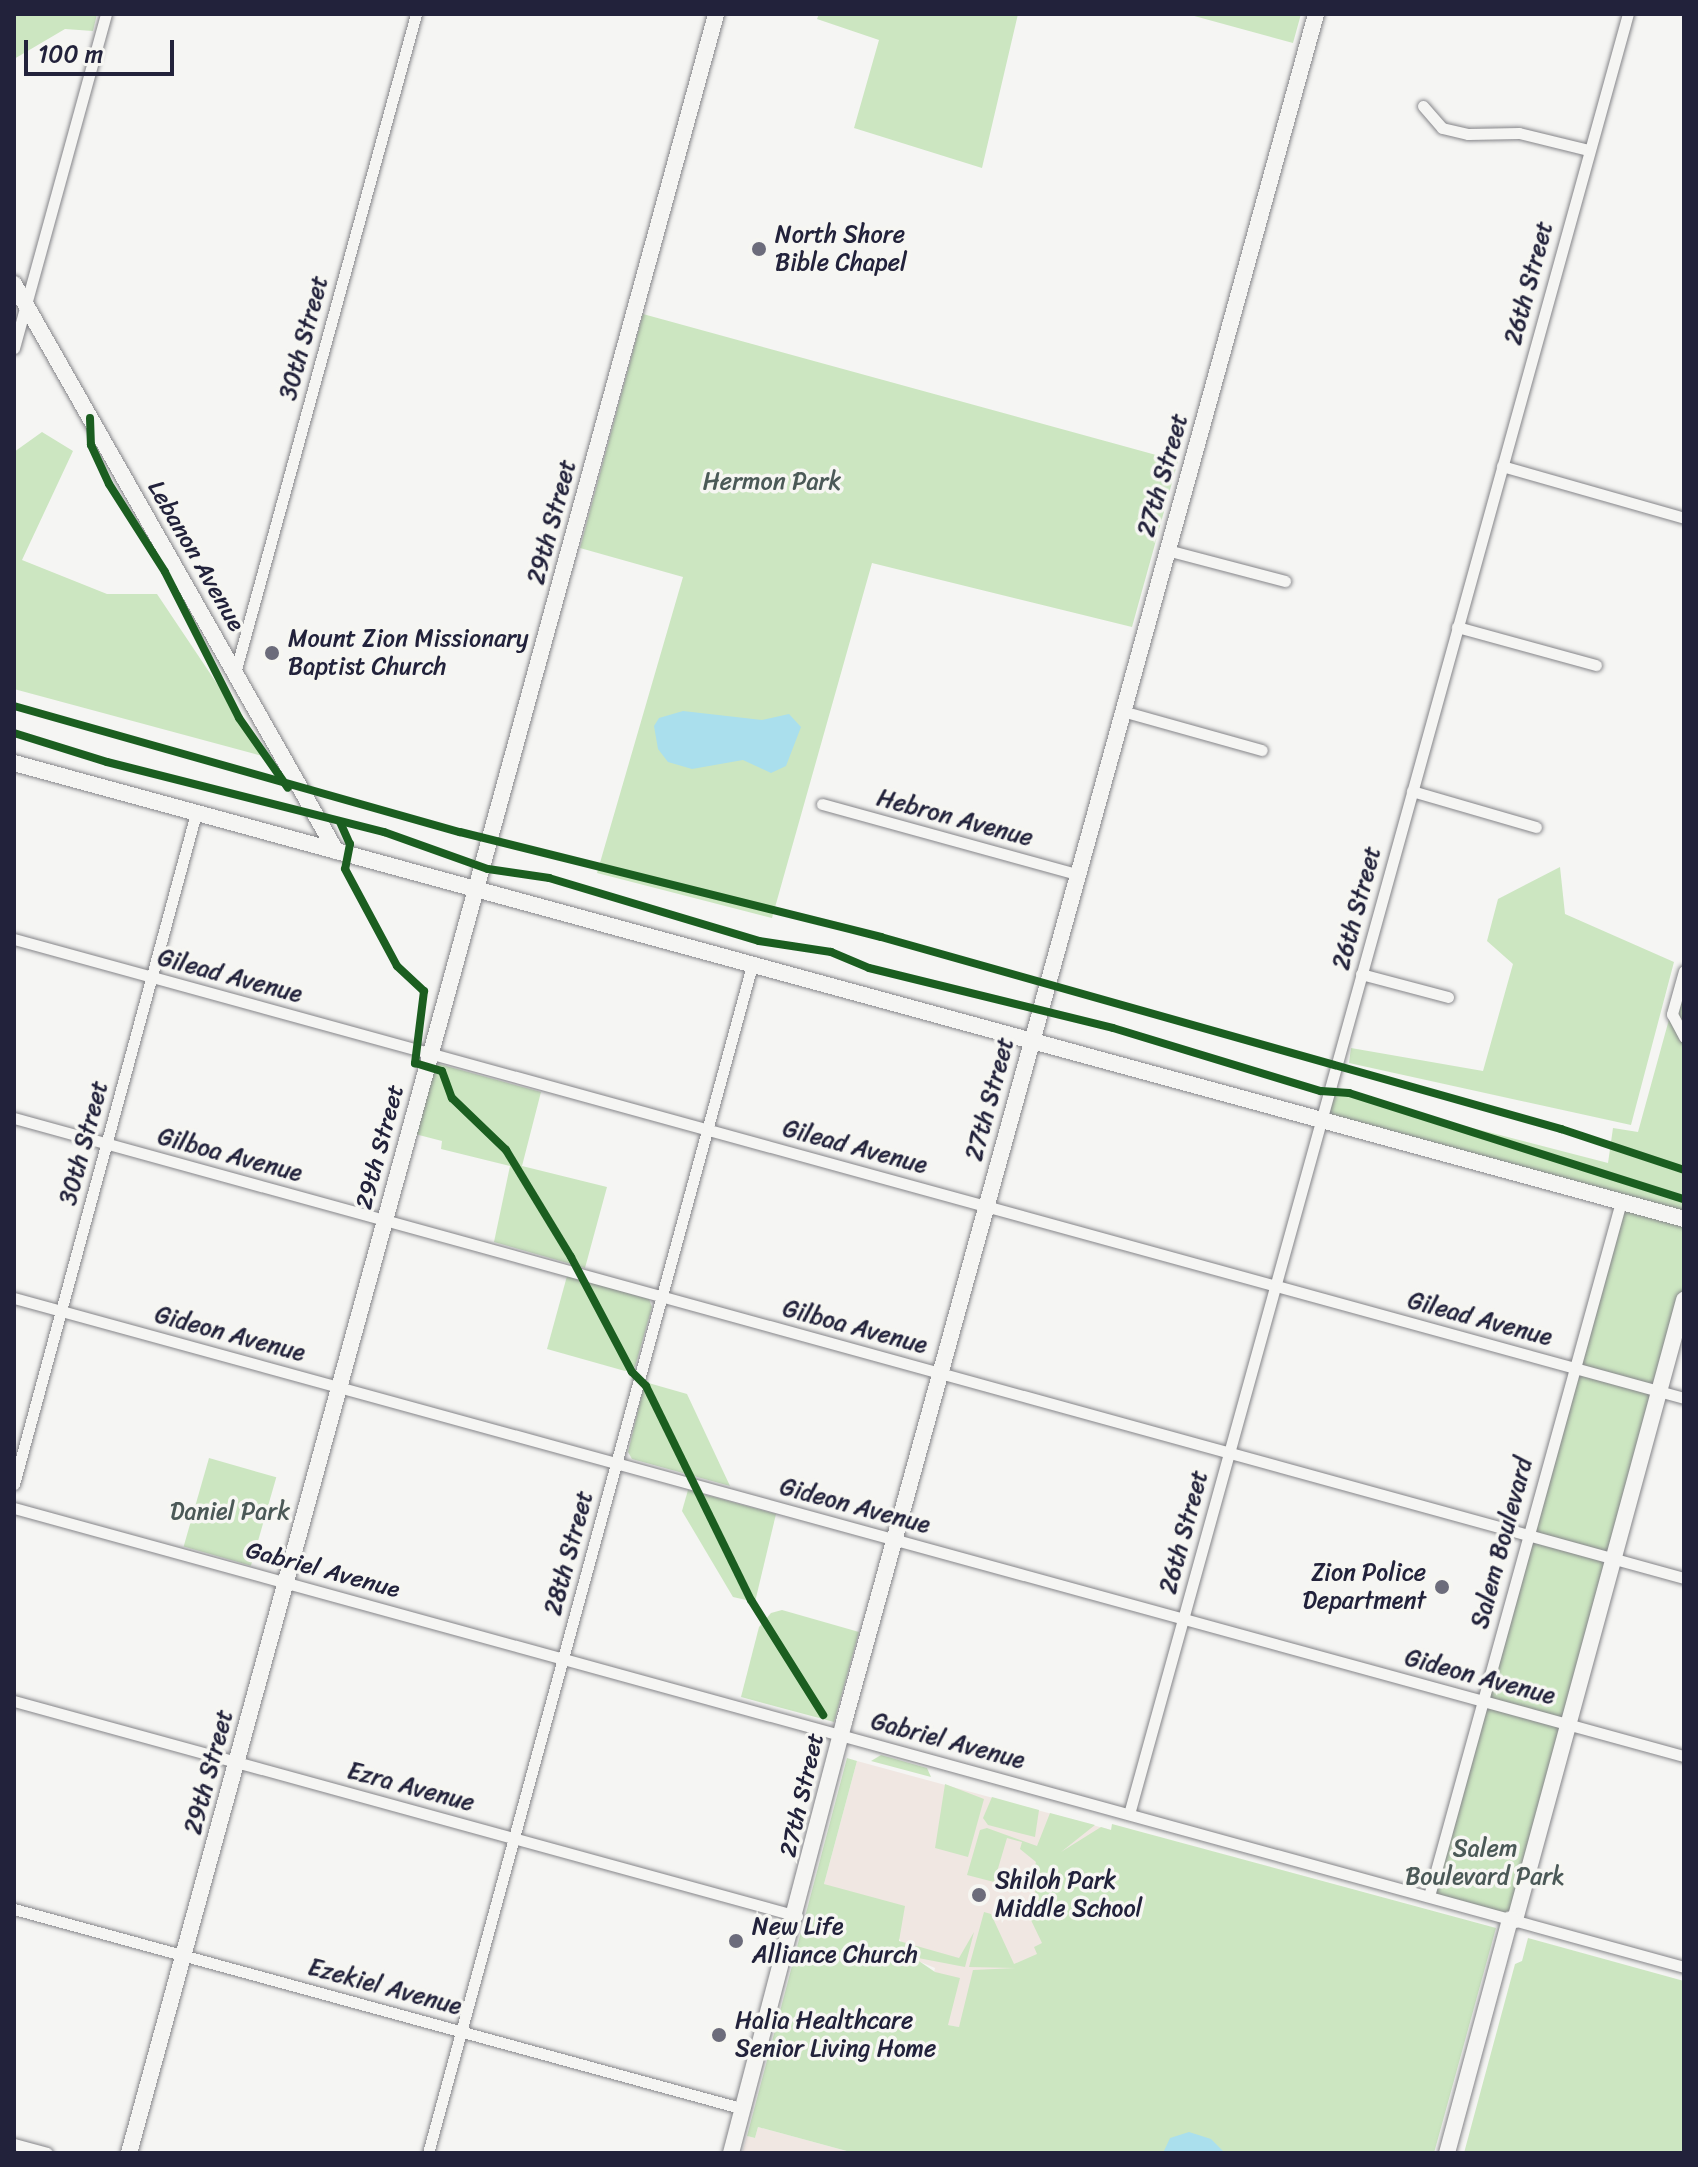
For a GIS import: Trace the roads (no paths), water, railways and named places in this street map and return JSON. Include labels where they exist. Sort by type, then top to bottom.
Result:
[{"type":"street","points":[[14,348],[106,14]]},
{"type":"street","name":"30th Street","points":[[235,673],[416,14]]},
{"type":"street","name":"29th Street","points":[[129,2153],[716,14]]},
{"type":"street","name":"27th Street","points":[[731,2153],[797,1916],[840,1735],[1316,14]]},
{"type":"street","name":"26th Street","points":[[1129,1814],[1628,14]]},
{"type":"street","points":[[1423,106],[1442,128],[1468,134],[1519,133],[1589,150]]},
{"type":"street","name":"Lebanon Avenue","points":[[14,284],[336,851]]},
{"type":"street","points":[[1502,466],[1684,518]]},
{"type":"street","points":[[1167,550],[1285,581]]},
{"type":"street","points":[[1457,627],[1596,665]]},
{"type":"street","points":[[1122,711],[1262,750]]},
{"type":"street","points":[[14,763],[1684,1219]]},
{"type":"street","points":[[1412,791],[1536,827]]},
{"type":"street","name":"Hebron Avenue","points":[[822,804],[1077,874]]},
{"type":"street","name":"30th Street","points":[[14,1484],[196,813]]},
{"type":"street","name":"Gilead Avenue","points":[[14,939],[1684,1398]]},
{"type":"street","name":"28th Street","points":[[428,2153],[752,965]]},
{"type":"street","points":[[1684,971],[1672,1014],[1684,1037]]},
{"type":"street","points":[[1361,974],[1448,997]]},
{"type":"street","name":"Gilboa Avenue","points":[[14,1118],[1684,1578]]},
{"type":"street","name":"Salem Boulevard","points":[[1429,1896],[1621,1202]]},
{"type":"street","name":"Gideon Avenue","points":[[14,1298],[1684,1756]]},
{"type":"street","points":[[1447,2153],[1569,1724],[1684,1300]]},
{"type":"street","name":"Gabriel Avenue","points":[[14,1508],[1684,1967]]},
{"type":"street","name":"Ezra Avenue","points":[[14,1701],[797,1916]]},
{"type":"street","name":"Ezekiel Avenue","points":[[14,1909],[744,2109]]},
{"type":"street","points":[[14,2144],[47,2153]]},
{"type":"water","points":[[683,711],[762,720],[789,714],[801,727],[786,766],[771,773],[743,760],[692,769],[668,762],[658,749],[654,726],[659,718]]},
{"type":"water","points":[[1189,2132],[1211,2139],[1225,2153],[1163,2153],[1170,2138]]},
{"type":"place","name":"North Shore Bible Chapel","points":[[759,249]]},
{"type":"place","name":"Mount Zion Missionary Baptist Church","points":[[272,653]]},
{"type":"place","name":"Zion Police Department","points":[[1442,1587]]},
{"type":"place","name":"Shiloh Park Middle School","points":[[979,1895]]},
{"type":"place","name":"New Life Alliance Church","points":[[736,1941]]},
{"type":"place","name":"Halia Healthcare Senior Living Home","points":[[719,2035]]},
{"type":"park label","name":"Hermon Park","points":[[772,482]]},
{"type":"park label","name":"Daniel Park","points":[[230,1512]]},
{"type":"park label","name":"Salem Boulevard Park","points":[[1485,1863]]}]
